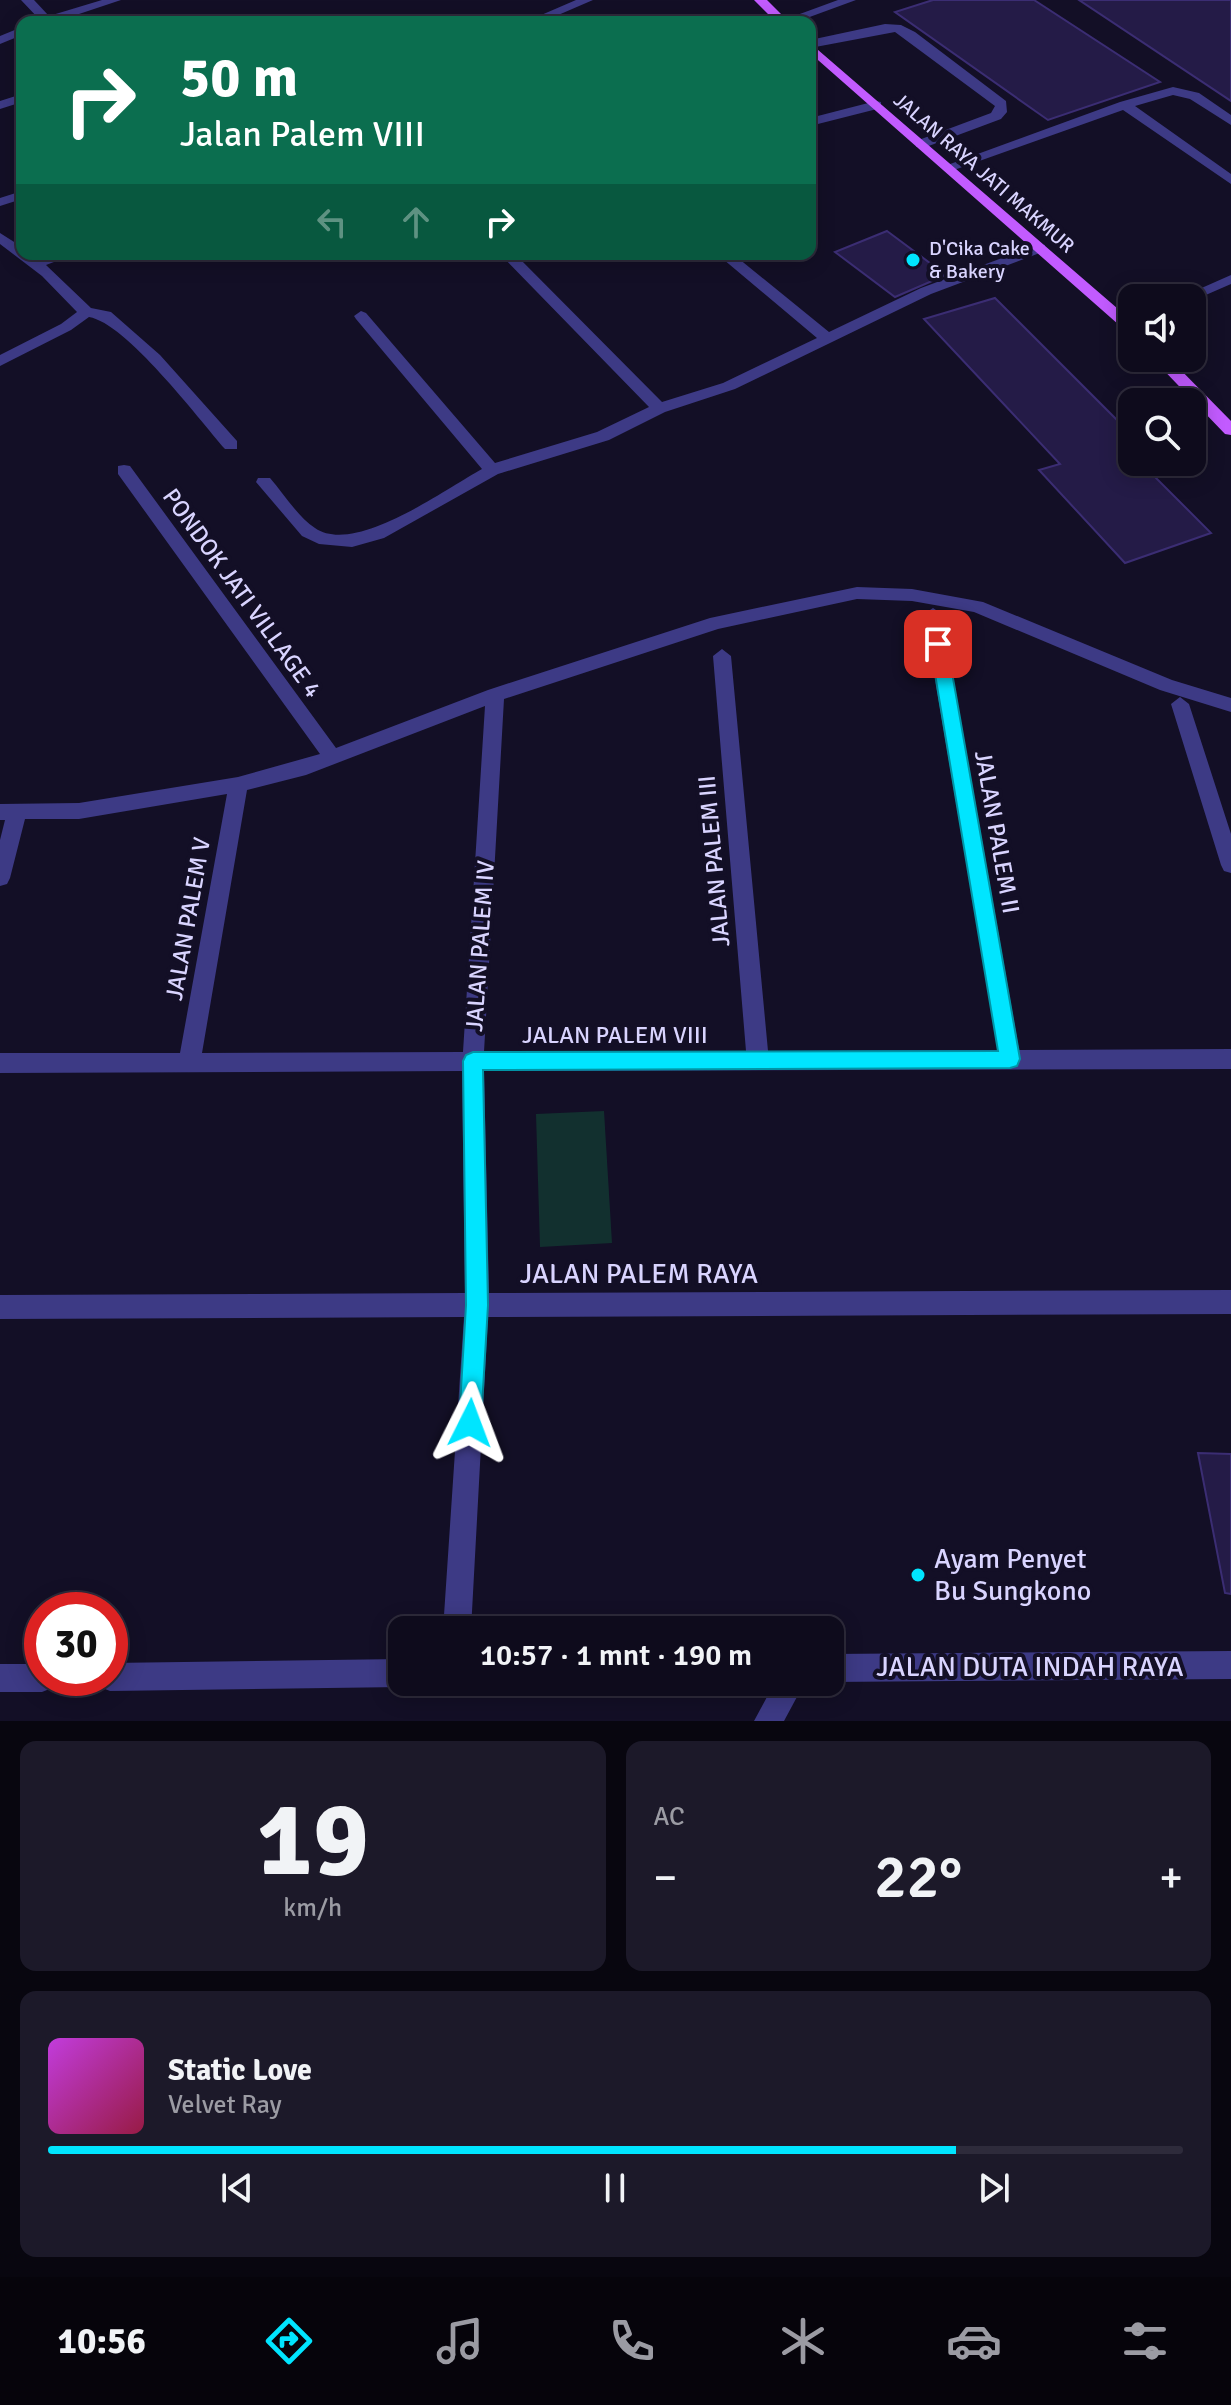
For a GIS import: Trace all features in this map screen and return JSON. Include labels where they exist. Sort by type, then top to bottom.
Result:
[{"type":"main road","points":[[760,0],[777,16]]},
{"type":"main road","name":"JALAN RAYA JATI MAKMUR","points":[[816,51],[1118,314]]},
{"type":"main road","points":[[1174,372],[1231,430]]},
{"type":"street","points":[[27,0],[41,16]]},
{"type":"street","points":[[62,16],[115,0]]},
{"type":"street","points":[[546,16],[587,0]]},
{"type":"street","points":[[801,16],[850,0]]},
{"type":"street","points":[[816,45],[885,28],[897,28],[911,35],[1001,104],[1002,109],[996,116],[921,144]]},
{"type":"street","points":[[949,167],[1173,91],[1194,96],[1231,121]]},
{"type":"street","points":[[816,120],[876,105]]},
{"type":"street","points":[[1125,105],[1231,180]]},
{"type":"street","points":[[0,237],[16,249]]},
{"type":"street","points":[[264,482],[308,532],[325,540],[352,541],[378,534],[492,470],[603,436],[659,408],[729,386],[926,291],[1040,248]]},
{"type":"street","points":[[30,260],[86,312],[106,315],[155,358],[231,445]]},
{"type":"street","points":[[36,264],[49,260]]},
{"type":"street","points":[[513,260],[659,408]]},
{"type":"street","points":[[731,260],[828,339]]},
{"type":"street","points":[[1206,290],[1231,279]]},
{"type":"street","points":[[0,361],[66,327],[86,312]]},
{"type":"street","points":[[361,316],[492,470]]},
{"type":"street","name":"PONDOK JATI VILLAGE 4","points":[[124,470],[327,751]]},
{"type":"street","points":[[0,878],[8,812],[79,811],[238,785],[327,751],[716,623],[857,593],[912,595],[977,606],[1166,685],[1231,705]]},
{"type":"street","name":"JALAN PALEM II","points":[[933,614],[1010,1059]]},
{"type":"street","name":"JALAN PALEM III","points":[[722,656],[758,1060]]},
{"type":"street","name":"JALAN PALEM IV","points":[[458,1616],[477,1305],[473,1061],[495,695]]},
{"type":"street","points":[[1180,704],[1231,865]]},
{"type":"street","name":"JALAN PALEM V","points":[[189,1062],[238,785]]},
{"type":"street","name":"JALAN PALEM VIII","points":[[0,1063],[1231,1059]]},
{"type":"street","name":"JALAN PALEM RAYA","points":[[0,1307],[1231,1302]]},
{"type":"street","name":"JALAN DUTA INDAH RAYA","points":[[844,1668],[1231,1665]]},
{"type":"street","points":[[128,1677],[388,1673]]},
{"type":"street","points":[[0,1678],[24,1678]]},
{"type":"street","points":[[768,1721],[783,1696]]},
{"type":"green space","points":[[604,1111],[612,1243],[540,1247],[536,1114]]},
{"type":"building","points":[[933,0],[1034,0],[1160,82],[1048,120],[895,12]]},
{"type":"building","points":[[1079,0],[1231,0],[1231,101]]},
{"type":"building","points":[[887,231],[946,275],[895,297],[835,252]]},
{"type":"building","points":[[995,298],[1118,421],[1118,476],[1154,476],[1211,533],[1125,563],[1039,470],[1060,464],[924,319]]},
{"type":"building","points":[[1198,1453],[1231,1454],[1231,1594],[1225,1593]]},
{"type":"place","name":"D'Cika Cake & Bakery","points":[[913,260]]},
{"type":"place","name":"Ayam Penyet Bu Sungkono","points":[[918,1575]]},
{"type":"route","points":[[470,1423],[477,1305],[473,1061],[1010,1059],[938,644]]}]
